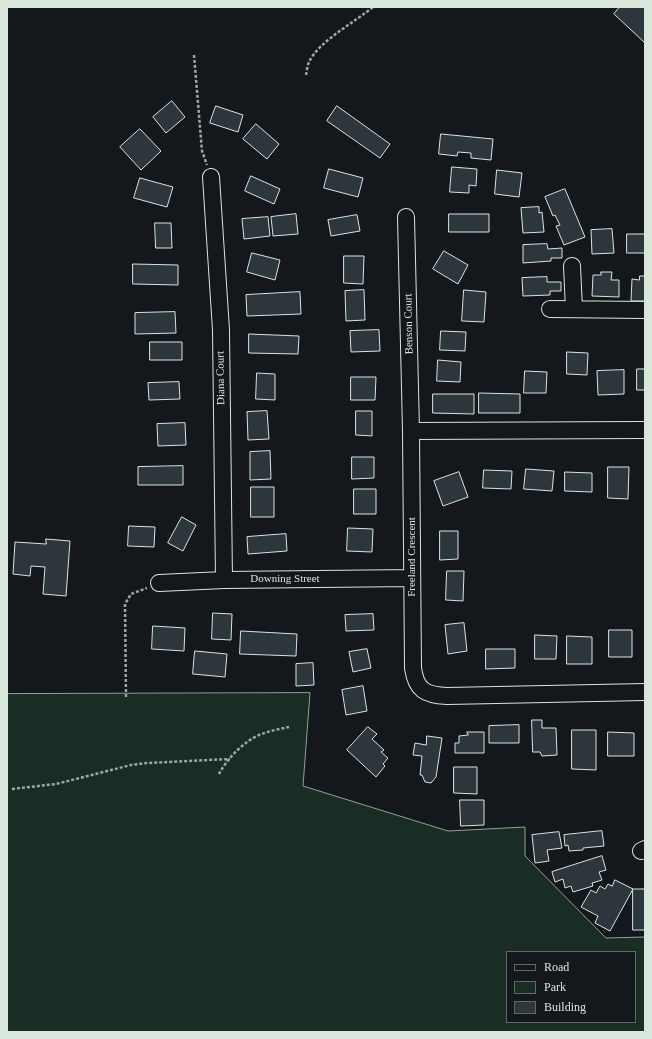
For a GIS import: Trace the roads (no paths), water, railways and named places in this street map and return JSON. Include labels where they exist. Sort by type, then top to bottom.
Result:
[{"type":"street","name":"Diana Court","points":[[211,177],[221,330],[224,580]]},
{"type":"street","name":"Benson Court","points":[[406,217],[411,431]]},
{"type":"street","points":[[572,266],[574,310]]},
{"type":"street","points":[[550,309],[645,310]]},
{"type":"street","points":[[411,431],[645,430]]},
{"type":"street","name":"Freeland Crescent","points":[[411,431],[413,668],[415,679],[422,690],[432,695],[453,696],[645,692]]},
{"type":"street","name":"Downing Street","points":[[159,583],[224,580],[412,578]]}]
